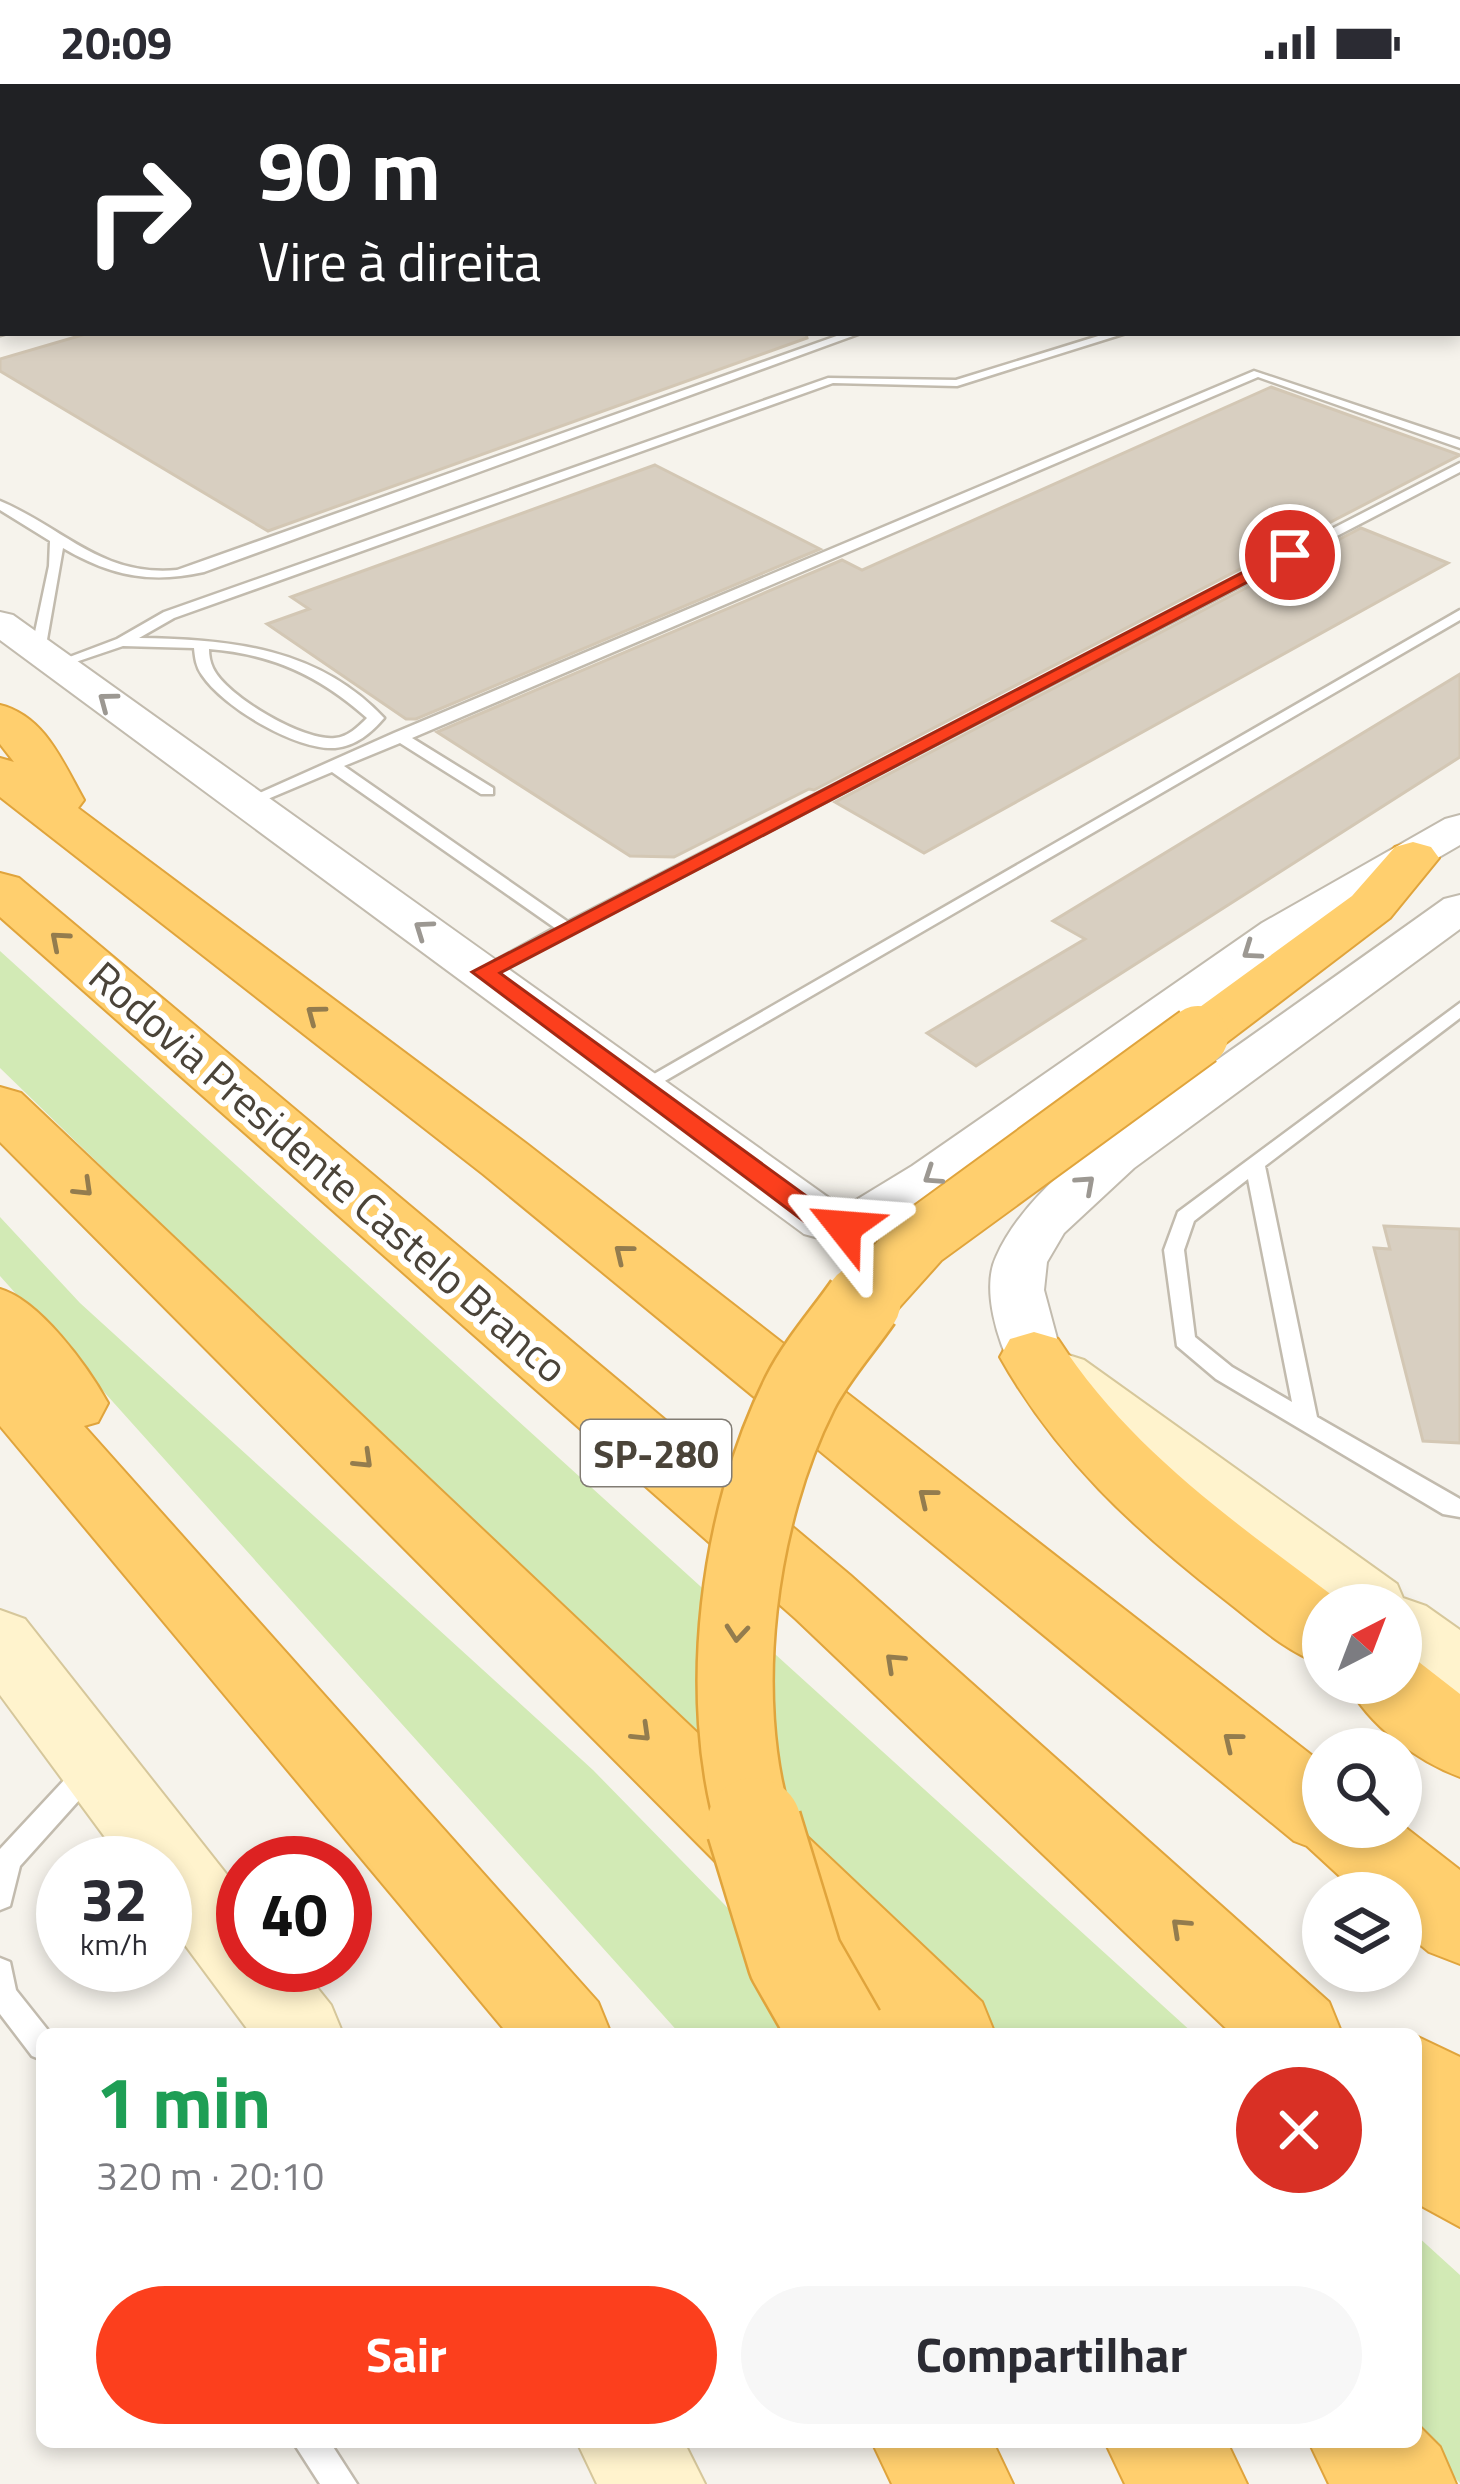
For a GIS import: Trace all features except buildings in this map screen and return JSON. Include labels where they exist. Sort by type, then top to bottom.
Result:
[{"type":"highway","points":[[0,719],[43,765],[70,826]]},
{"type":"highway","points":[[0,773],[505,1159],[1302,1797]]},
{"type":"highway","points":[[835,2028],[795,1959],[741,1783],[735,1636],[759,1502],[800,1392],[866,1298],[921,1238],[1371,907],[1413,858]]},
{"type":"highway","name":"Rodovia Presidente Castelo Branco","points":[[0,889],[823,1597],[1293,2022]]},
{"type":"highway","points":[[0,1107],[944,2028]]},
{"type":"highway","points":[[0,1313],[88,1423],[240,1661]]},
{"type":"highway","points":[[1034,1357],[1053,1393],[1112,1460],[1302,1616]]},
{"type":"highway","points":[[0,1378],[561,2028]]},
{"type":"highway","points":[[1413,1704],[1460,1741]]},
{"type":"highway","points":[[1366,1848],[1460,1923]]},
{"type":"highway","points":[[1422,2086],[1460,2112]]},
{"type":"highway","points":[[1422,2145],[1460,2179]]},
{"type":"highway","points":[[929,2448],[960,2484]]},
{"type":"highway","points":[[1162,2448],[1194,2484]]},
{"type":"highway","points":[[1367,2448],[1403,2484]]},
{"type":"main road","points":[[1034,1357],[1343,1584]]},
{"type":"main road","points":[[0,1640],[216,1923]]},
{"type":"main road","points":[[1422,1642],[1460,1670]]},
{"type":"main road","points":[[270,1992],[297,2028]]},
{"type":"main road","points":[[629,2448],[657,2484]]},
{"type":"street","points":[[0,623],[484,972],[637,1089],[822,1221],[844,1227],[860,1222],[1278,932],[1460,828]]},
{"type":"street","points":[[1034,1357],[1016,1290],[1020,1262],[1046,1220],[1116,1156],[1460,908]]},
{"type":"street","points":[[1376,967],[1460,935]]},
{"type":"lane","points":[[0,505],[131,577],[170,577],[847,336]]},
{"type":"lane","points":[[122,642],[190,607],[832,380],[957,383],[1110,336]]},
{"type":"lane","points":[[245,803],[1258,373],[1460,444]]},
{"type":"lane","points":[[484,972],[1460,467]]},
{"type":"lane","points":[[57,539],[48,657],[122,642],[200,646],[270,650],[296,660],[376,718],[341,743],[315,743],[292,734],[208,674],[200,646]]},
{"type":"lane","points":[[637,1089],[1460,614]]},
{"type":"lane","points":[[399,736],[487,790]]},
{"type":"lane","points":[[332,765],[567,929]]},
{"type":"lane","points":[[1460,1009],[1185,1217],[1174,1250],[1185,1340],[1225,1373],[1451,1507],[1460,1508]]},
{"type":"lane","points":[[1256,1165],[1307,1422]]},
{"type":"lane","points":[[0,1897],[8,1860],[94,1766]]},
{"type":"lane","points":[[0,1972],[2,1996],[36,2038]]},
{"type":"lane","points":[[314,2448],[340,2484]]},
{"type":"green space","points":[[0,951],[1187,2028],[991,2028],[0,1068]]},
{"type":"green space","points":[[0,1217],[80,1303],[593,1770],[845,2028],[675,2028],[0,1276]]},
{"type":"green space","points":[[1422,2240],[1460,2275],[1460,2483],[1422,2446]]},
{"type":"route","points":[[844,1227],[822,1221],[484,972],[1290,555]]}]
